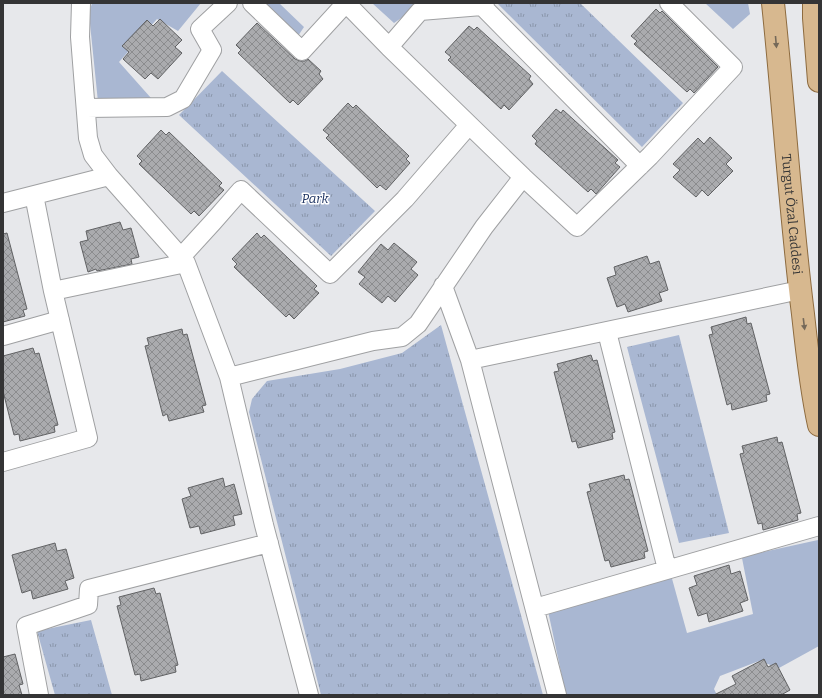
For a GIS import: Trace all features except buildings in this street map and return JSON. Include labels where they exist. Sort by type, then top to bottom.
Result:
[{"type":"main road","name":"Turgut Özal Caddesi","points":[[773,3],[788,182],[808,357],[819,425]]},
{"type":"main road","points":[[814,3],[819,81]]},
{"type":"street","points":[[81,3],[80,37],[88,138],[93,155],[109,176],[183,260],[229,377],[269,543],[309,695]]},
{"type":"street","points":[[86,108],[167,107],[183,99],[212,50],[200,29],[228,3]]},
{"type":"street","points":[[252,3],[302,51],[346,3],[469,125],[578,228],[640,166],[734,67],[669,3]]},
{"type":"street","points":[[389,47],[420,11],[484,5],[640,166]]},
{"type":"street","points":[[53,291],[183,260],[241,190],[330,274],[405,199],[469,125]]},
{"type":"street","points":[[3,203],[109,176]]},
{"type":"street","points":[[229,377],[373,342],[402,337],[418,324],[484,227],[523,177]]},
{"type":"street","points":[[3,462],[88,438],[53,291],[34,195]]},
{"type":"street","points":[[443,286],[470,360],[558,695]]},
{"type":"street","points":[[470,360],[800,290]]},
{"type":"street","points":[[3,336],[60,320]]},
{"type":"street","points":[[607,332],[667,569]]},
{"type":"street","points":[[535,608],[819,526]]},
{"type":"street","points":[[39,695],[26,626],[88,605],[89,589],[269,543]]},
{"type":"green space","points":[[92,3],[201,3],[178,31],[157,19],[119,62],[151,98],[98,102],[89,14]]},
{"type":"green space","points":[[260,3],[279,3],[304,27],[296,39]]},
{"type":"green space","points":[[372,3],[423,3],[394,23]]},
{"type":"green space","points":[[580,3],[683,103],[642,147],[498,4]]},
{"type":"green space","points":[[705,3],[748,3],[750,14],[733,29]]},
{"type":"green space","name":"Park","points":[[222,71],[375,211],[331,256],[179,115]]},
{"type":"green space","points":[[441,325],[543,695],[321,695],[249,412],[252,399],[267,381],[340,369],[402,353]]},
{"type":"green space","points":[[679,335],[729,533],[679,543],[627,347]]},
{"type":"green space","points":[[818,540],[819,646],[779,668],[759,661],[720,676],[714,689],[717,695],[566,695],[548,611],[671,575],[687,633],[753,614],[741,553],[759,553]]},
{"type":"green space","points":[[91,620],[112,695],[55,695],[37,631]]}]
